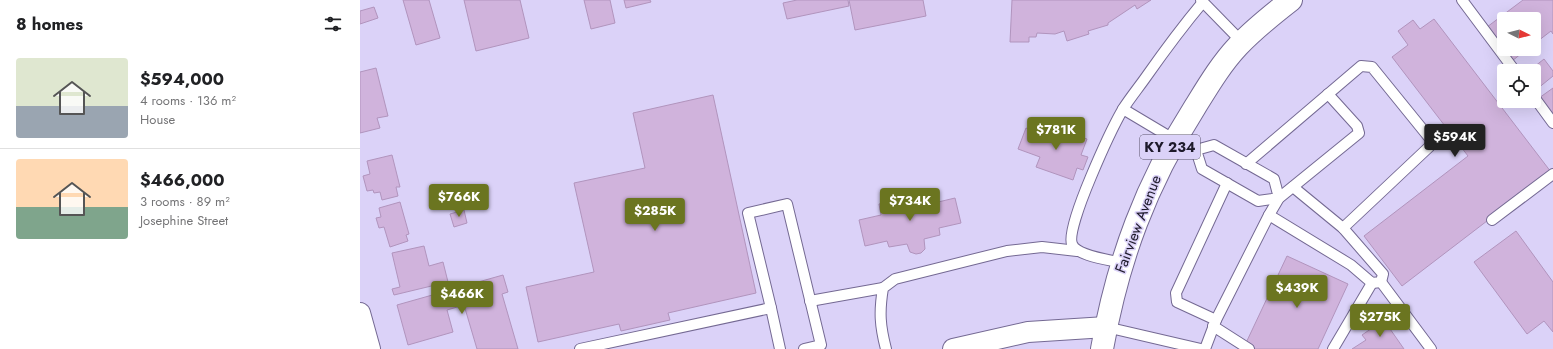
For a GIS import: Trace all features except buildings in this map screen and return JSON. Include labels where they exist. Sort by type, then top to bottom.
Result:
[{"type":"main road","name":"Fairview Avenue","points":[[1102,349],[1122,263],[1130,237],[1146,197],[1175,140],[1214,78],[1242,42],[1291,0]]},
{"type":"street","points":[[360,313],[370,349]]},
{"type":"street","points":[[953,349],[1028,332],[1106,327]]},
{"type":"lane","points":[[1462,0],[1509,64]]},
{"type":"lane","points":[[1078,251],[1072,245],[1071,235],[1082,197],[1123,109],[1202,1],[1242,42]]},
{"type":"lane","points":[[1246,164],[1361,66],[1372,67],[1432,141],[1429,147],[1343,228]]},
{"type":"lane","points":[[1205,349],[1215,323],[1268,215],[1279,198],[1359,133],[1357,126],[1328,94]]},
{"type":"lane","points":[[1541,107],[1553,123]]},
{"type":"lane","points":[[1123,109],[1175,140],[1196,150],[1214,145],[1274,179],[1279,198]]},
{"type":"lane","points":[[1196,150],[1202,169],[1258,201],[1279,198]]},
{"type":"lane","points":[[1492,220],[1553,174]]},
{"type":"lane","points":[[1227,183],[1176,293],[1177,302],[1215,323],[1249,349]]},
{"type":"lane","points":[[1293,187],[1343,228],[1383,274],[1333,349]]},
{"type":"lane","points":[[780,349],[748,213],[787,204],[821,345],[804,349]]},
{"type":"lane","points":[[1268,215],[1351,265],[1376,283],[1431,349]]},
{"type":"lane","points":[[810,301],[883,288],[895,279],[1007,251],[1042,247],[1078,251],[1122,263]]},
{"type":"lane","points":[[883,288],[880,304],[880,327],[886,349]]},
{"type":"lane","points":[[580,349],[597,347],[771,308]]},
{"type":"lane","points":[[1106,327],[1201,349]]}]
